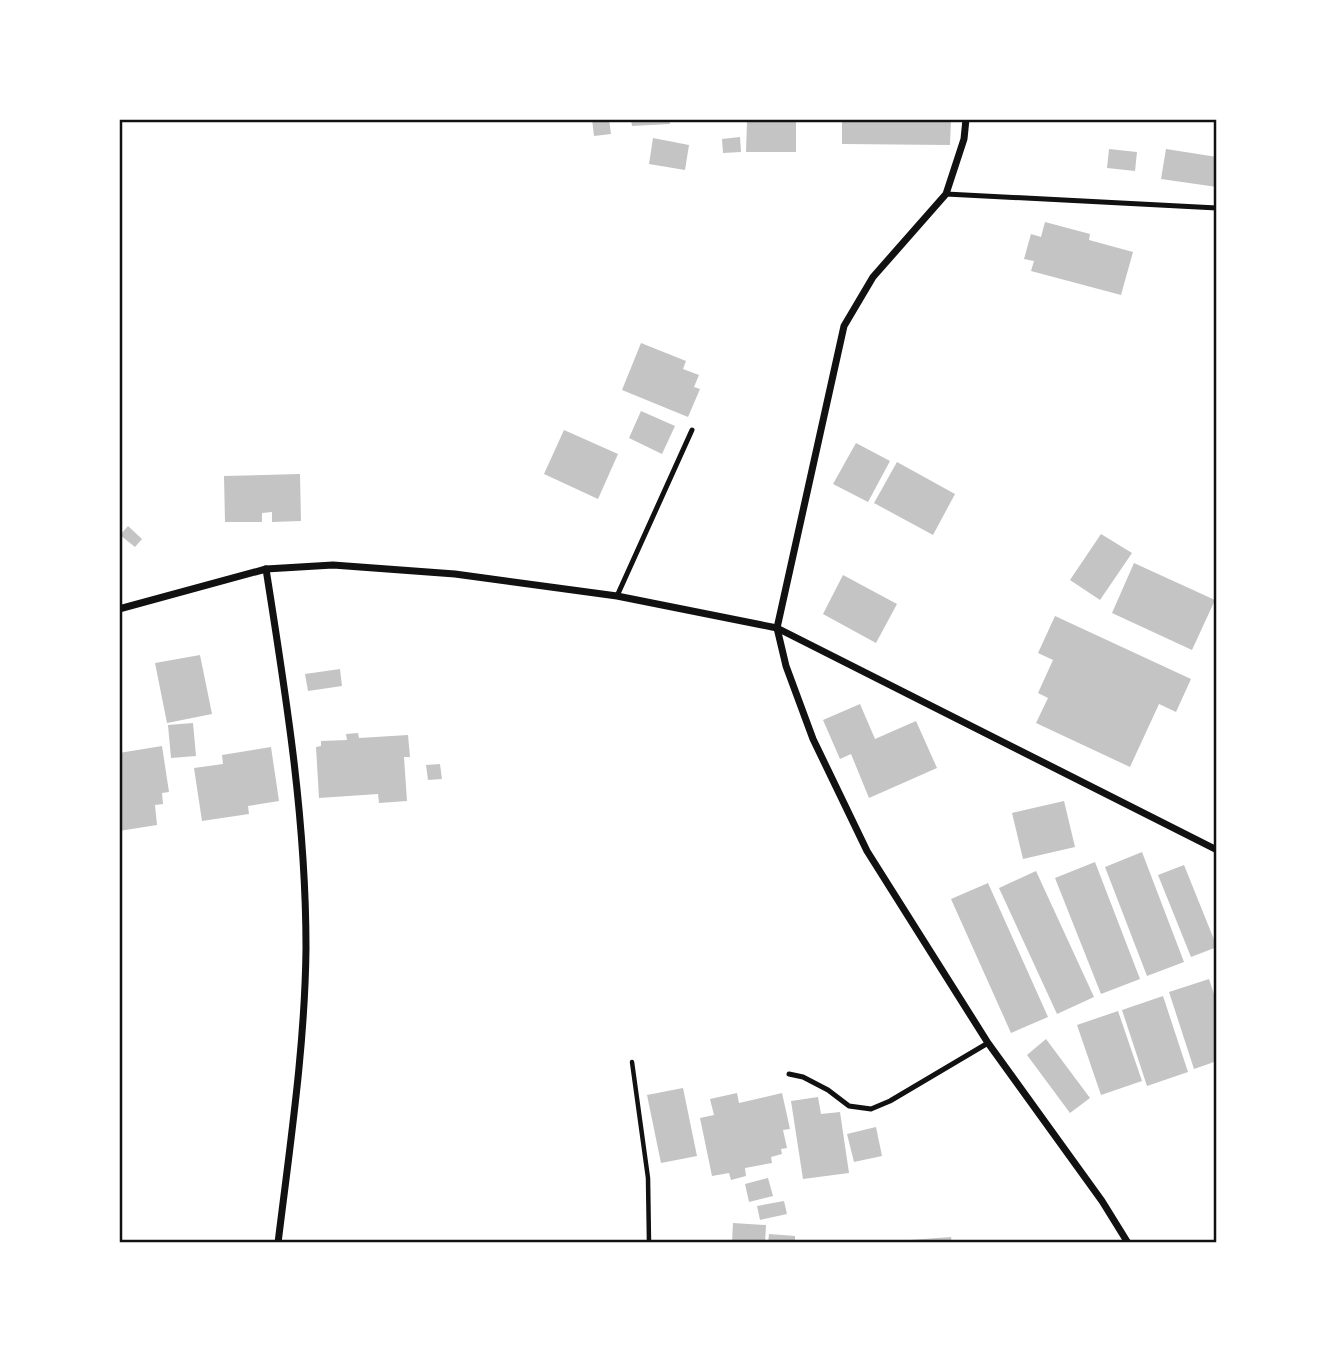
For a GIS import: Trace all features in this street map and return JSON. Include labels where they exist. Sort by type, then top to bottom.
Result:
[{"type":"street","points":[[966,119],[964,139],[946,194],[873,277],[844,326],[777,628],[786,666],[813,739],[867,851],[988,1043],[1102,1201],[1128,1243]]},
{"type":"street","points":[[119,609],[266,569],[333,565],[455,574],[617,596],[777,628],[1217,850]]},
{"type":"street","points":[[266,569],[291,730],[302,828],[306,946],[296,1094],[278,1243]]},
{"type":"lane","points":[[946,194],[1217,208]]},
{"type":"lane","points":[[617,596],[692,430]]},
{"type":"lane","points":[[789,1074],[803,1077],[828,1090],[849,1107],[871,1109],[890,1101],[988,1043]]},
{"type":"path","points":[[632,1062],[648,1178],[649,1243]]},
{"type":"building","points":[[592,119],[609,119],[611,134],[594,136]]},
{"type":"building","points":[[631,119],[669,119],[670,124],[632,126]]},
{"type":"building","points":[[842,119],[951,119],[950,145],[842,144]]},
{"type":"building","points":[[747,122],[796,122],[796,152],[746,152]]},
{"type":"building","points":[[740,137],[741,152],[723,153],[722,139]]},
{"type":"building","points":[[653,138],[689,145],[685,170],[649,164]]},
{"type":"building","points":[[1109,149],[1137,152],[1135,171],[1107,168]]},
{"type":"building","points":[[1166,149],[1217,157],[1217,187],[1161,179]]},
{"type":"building","points":[[1045,222],[1090,234],[1089,240],[1133,252],[1121,295],[1031,271],[1034,261],[1024,259],[1031,234],[1041,237]]},
{"type":"building","points":[[641,343],[686,361],[683,369],[699,375],[694,387],[700,389],[688,417],[622,390]]},
{"type":"building","points":[[641,411],[675,426],[662,454],[629,438]]},
{"type":"building","points":[[564,430],[618,454],[598,499],[544,474]]},
{"type":"building","points":[[856,443],[890,461],[868,502],[833,484]]},
{"type":"building","points":[[897,462],[955,494],[933,535],[874,503]]},
{"type":"building","points":[[300,474],[301,521],[272,522],[272,512],[262,513],[262,522],[225,522],[224,476]]},
{"type":"building","points":[[128,526],[142,539],[135,547],[120,535]]},
{"type":"building","points":[[1101,534],[1132,553],[1100,600],[1070,580]]},
{"type":"building","points":[[1134,563],[1215,600],[1192,650],[1112,613]]},
{"type":"building","points":[[843,575],[897,604],[876,643],[823,614]]},
{"type":"building","points":[[1055,616],[1191,679],[1176,712],[1159,704],[1130,767],[1036,723],[1048,698],[1038,693],[1053,660],[1038,653]]},
{"type":"building","points":[[200,655],[212,714],[167,723],[155,663]]},
{"type":"building","points":[[340,669],[342,686],[308,691],[305,674]]},
{"type":"building","points":[[860,704],[875,739],[916,721],[937,768],[869,798],[851,754],[840,759],[823,720]]},
{"type":"building","points":[[193,723],[196,756],[171,758],[168,725]]},
{"type":"building","points":[[358,733],[359,738],[408,735],[410,757],[404,757],[407,801],[379,803],[378,794],[319,798],[316,747],[321,746],[321,741],[347,740],[346,734]]},
{"type":"building","points":[[162,746],[169,792],[162,793],[163,804],[155,805],[157,825],[119,831],[119,753]]},
{"type":"building","points":[[271,747],[279,801],[248,806],[249,814],[202,821],[194,768],[223,764],[222,755]]},
{"type":"building","points":[[440,764],[442,779],[428,780],[426,765]]},
{"type":"building","points":[[1064,801],[1075,847],[1023,859],[1012,813]]},
{"type":"building","points":[[1142,852],[1184,962],[1147,976],[1105,867]]},
{"type":"building","points":[[1095,862],[1140,979],[1101,994],[1055,878]]},
{"type":"building","points":[[1184,865],[1217,947],[1191,957],[1158,875]]},
{"type":"building","points":[[1036,871],[1094,997],[1057,1014],[999,888]]},
{"type":"building","points":[[988,883],[1048,1017],[1011,1033],[951,899]]},
{"type":"building","points":[[1209,979],[1217,1003],[1217,1061],[1194,1069],[1169,992]]},
{"type":"building","points":[[1163,996],[1188,1072],[1147,1086],[1122,1010]]},
{"type":"building","points":[[1118,1011],[1142,1081],[1101,1095],[1077,1025]]},
{"type":"building","points":[[1046,1039],[1090,1098],[1070,1113],[1027,1055]]},
{"type":"building","points":[[683,1088],[697,1156],[661,1163],[647,1095]]},
{"type":"building","points":[[737,1093],[739,1103],[782,1093],[790,1129],[783,1130],[787,1148],[781,1149],[782,1154],[771,1157],[772,1163],[745,1168],[746,1176],[731,1180],[729,1173],[712,1176],[700,1118],[714,1115],[710,1099]]},
{"type":"building","points":[[818,1097],[821,1114],[840,1112],[849,1173],[803,1179],[791,1101]]},
{"type":"building","points":[[876,1127],[882,1156],[854,1162],[847,1134]]},
{"type":"building","points":[[768,1178],[773,1196],[749,1202],[745,1184]]},
{"type":"building","points":[[784,1201],[787,1214],[760,1220],[757,1206]]},
{"type":"building","points":[[733,1223],[766,1225],[765,1243],[732,1243]]},
{"type":"building","points":[[769,1234],[795,1236],[795,1243],[768,1243]]},
{"type":"building","points":[[951,1237],[952,1243],[910,1243],[910,1240]]}]
